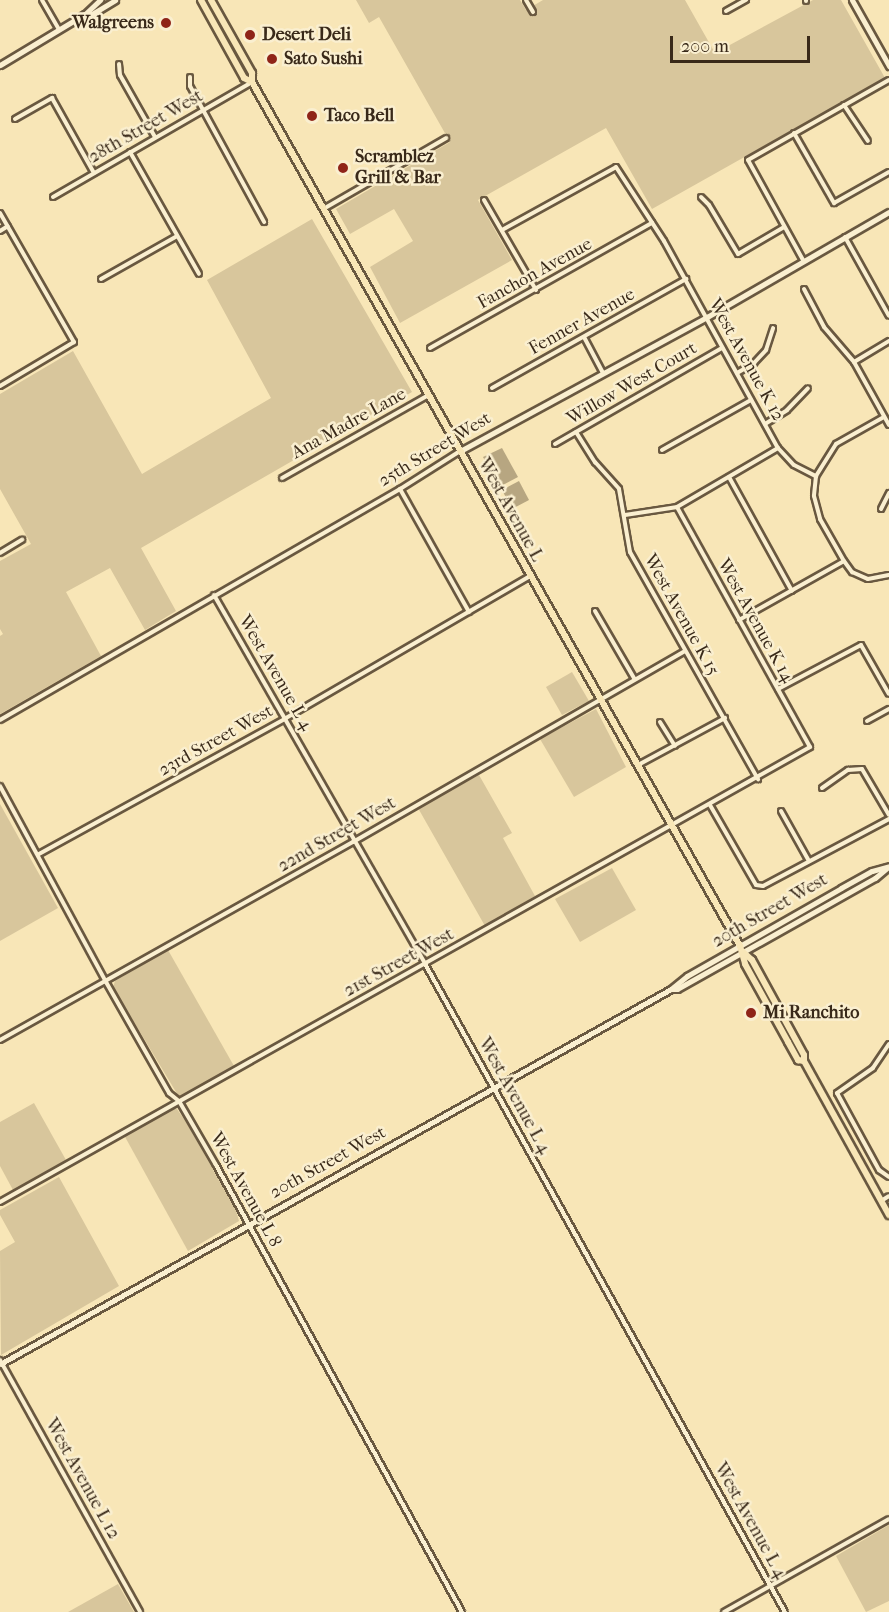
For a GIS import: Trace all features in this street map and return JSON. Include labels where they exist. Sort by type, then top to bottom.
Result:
[{"type":"main road","points":[[0,65],[85,14],[100,0]]},
{"type":"main road","points":[[85,14],[92,14],[115,0]]},
{"type":"main road","name":"West Avenue L","points":[[201,0],[244,78],[252,82]]},
{"type":"main road","name":"West Avenue L","points":[[211,0],[252,73],[252,82],[325,208],[530,576],[742,949],[752,960],[804,1056],[804,1061],[889,1215]]},
{"type":"main road","points":[[852,0],[889,66]]},
{"type":"main road","name":"25th Street West","points":[[460,451],[707,317],[889,212]]},
{"type":"main road","name":"20th Street West","points":[[0,1362],[671,990],[687,976],[742,949],[875,878],[889,866],[872,871],[742,949]]},
{"type":"street","points":[[42,0],[59,30]]},
{"type":"street","points":[[526,0],[532,12]]},
{"type":"street","points":[[726,11],[746,0]]},
{"type":"street","points":[[119,64],[120,75],[155,137]]},
{"type":"street","points":[[190,77],[189,86],[264,222]]},
{"type":"street","points":[[803,260],[748,160],[889,80]]},
{"type":"street","name":"28th Street West","points":[[53,197],[252,82]]},
{"type":"street","points":[[15,118],[52,98],[94,173]]},
{"type":"street","points":[[844,105],[868,141]]},
{"type":"street","points":[[794,133],[834,203],[889,172]]},
{"type":"street","points":[[325,208],[446,138]]},
{"type":"street","points":[[130,152],[199,274]]},
{"type":"street","name":"West Avenue K 12","points":[[502,230],[616,167],[686,279],[778,448],[794,465],[816,476]]},
{"type":"street","points":[[701,197],[709,205],[738,254],[784,227]]},
{"type":"street","points":[[484,200],[536,290]]},
{"type":"street","points":[[0,213],[74,342],[0,386]]},
{"type":"street","name":"Fanchon Avenue","points":[[430,348],[652,223]]},
{"type":"street","points":[[0,231],[8,226]]},
{"type":"street","points":[[100,279],[177,236]]},
{"type":"street","points":[[845,237],[889,316]]},
{"type":"street","name":"Fenner Avenue","points":[[492,388],[686,279]]},
{"type":"street","points":[[804,288],[824,327],[854,362],[889,425]]},
{"type":"street","points":[[737,373],[754,363],[766,350],[773,328]]},
{"type":"street","points":[[584,337],[604,374]]},
{"type":"street","points":[[854,362],[889,341]]},
{"type":"street","name":"Willow West Court","points":[[555,444],[722,348]]},
{"type":"street","points":[[765,424],[787,411],[808,388]]},
{"type":"street","name":"Ana Madre Lane","points":[[282,478],[429,395]]},
{"type":"street","points":[[662,450],[751,399]]},
{"type":"street","points":[[885,417],[837,444],[816,476],[814,496],[820,519],[852,572],[868,579],[889,575]]},
{"type":"street","name":"West Avenue K 15","points":[[576,432],[595,462],[619,489],[626,515],[630,552],[758,779]]},
{"type":"street","points":[[626,515],[677,507],[778,448]]},
{"type":"street","name":"25th Street West","points":[[0,720],[400,489],[460,451]]},
{"type":"street","points":[[729,477],[792,591]]},
{"type":"street","points":[[400,489],[469,612]]},
{"type":"street","points":[[881,509],[889,493]]},
{"type":"street","name":"West Avenue K 14","points":[[677,507],[810,747]]},
{"type":"street","points":[[0,553],[22,540]]},
{"type":"street","points":[[739,620],[844,561]]},
{"type":"street","name":"23rd Street West","points":[[39,854],[286,718],[530,576]]},
{"type":"street","name":"West Avenue L 4","points":[[214,596],[425,964],[785,1612]]},
{"type":"street","points":[[595,610],[634,678]]},
{"type":"street","points":[[778,689],[861,645],[889,694]]},
{"type":"street","name":"22nd Street West","points":[[0,1040],[353,842],[634,678],[685,651]]},
{"type":"street","points":[[867,721],[889,709]]},
{"type":"street","points":[[638,765],[725,718]]},
{"type":"street","points":[[660,722],[675,746]]},
{"type":"street","name":"21st Street West","points":[[0,1202],[758,779],[810,747]]},
{"type":"street","points":[[710,805],[756,885],[763,886],[889,817],[862,769],[848,770],[822,788]]},
{"type":"street","name":"West Avenue L 8","points":[[0,786],[169,1093],[179,1101],[249,1224],[462,1612]]},
{"type":"street","points":[[781,811],[809,861]]},
{"type":"street","points":[[889,1044],[873,1068],[837,1093],[879,1170],[889,1177]]},
{"type":"street","points":[[881,1201],[889,1196]]},
{"type":"street","name":"West Avenue L 12","points":[[0,1362],[140,1612]]},
{"type":"street","points":[[724,1612],[889,1520]]},
{"type":"shaded area","points":[[356,0],[520,0],[526,10],[543,0],[685,0],[715,53],[813,0],[841,0],[885,78],[652,209],[606,128],[478,200],[512,260],[400,323],[370,267],[413,241],[394,209],[350,234],[336,209],[450,142],[379,17],[369,23]]},
{"type":"shaded area","points":[[312,219],[412,392],[141,548],[176,611],[145,630],[110,568],[66,592],[101,656],[0,714],[0,636],[3,634],[0,629],[0,561],[31,544],[0,489],[0,394],[73,351],[142,474],[271,398],[207,280]]},
{"type":"shaded area","points":[[502,448],[518,477],[499,487],[483,457]]},
{"type":"shaded area","points":[[519,481],[529,500],[512,509],[502,490]]},
{"type":"shaded area","points":[[572,672],[589,701],[562,715],[546,687]]},
{"type":"shaded area","points":[[596,709],[626,767],[574,797],[540,739]]},
{"type":"shaded area","points":[[479,775],[512,833],[503,838],[535,896],[485,926],[418,808]]},
{"type":"shaded area","points":[[0,804],[58,908],[0,941]]},
{"type":"shaded area","points":[[612,868],[636,910],[580,942],[555,899]]},
{"type":"shaded area","points":[[168,950],[234,1066],[179,1097],[113,987],[115,981]]},
{"type":"shaded area","points":[[34,1103],[66,1160],[13,1190],[0,1166],[0,1122]]},
{"type":"shaded area","points":[[170,1109],[177,1109],[186,1122],[236,1210],[239,1221],[188,1251],[124,1135]]},
{"type":"shaded area","points":[[59,1177],[119,1286],[1,1355],[0,1251],[15,1242],[0,1215],[0,1210]]},
{"type":"shaded area","points":[[889,1525],[889,1601],[866,1612],[836,1556]]},
{"type":"shaded area","points":[[118,1584],[134,1612],[68,1612]]},
{"type":"place","name":"Walgreens","points":[[166,23]]},
{"type":"place","name":"Desert Deli","points":[[250,35]]},
{"type":"place","name":"Sato Sushi","points":[[272,59]]},
{"type":"place","name":"Taco Bell","points":[[312,116]]},
{"type":"place","name":"Scramblez Grill & Bar","points":[[343,168]]},
{"type":"place","name":"Mi Ranchito","points":[[751,1013]]}]
